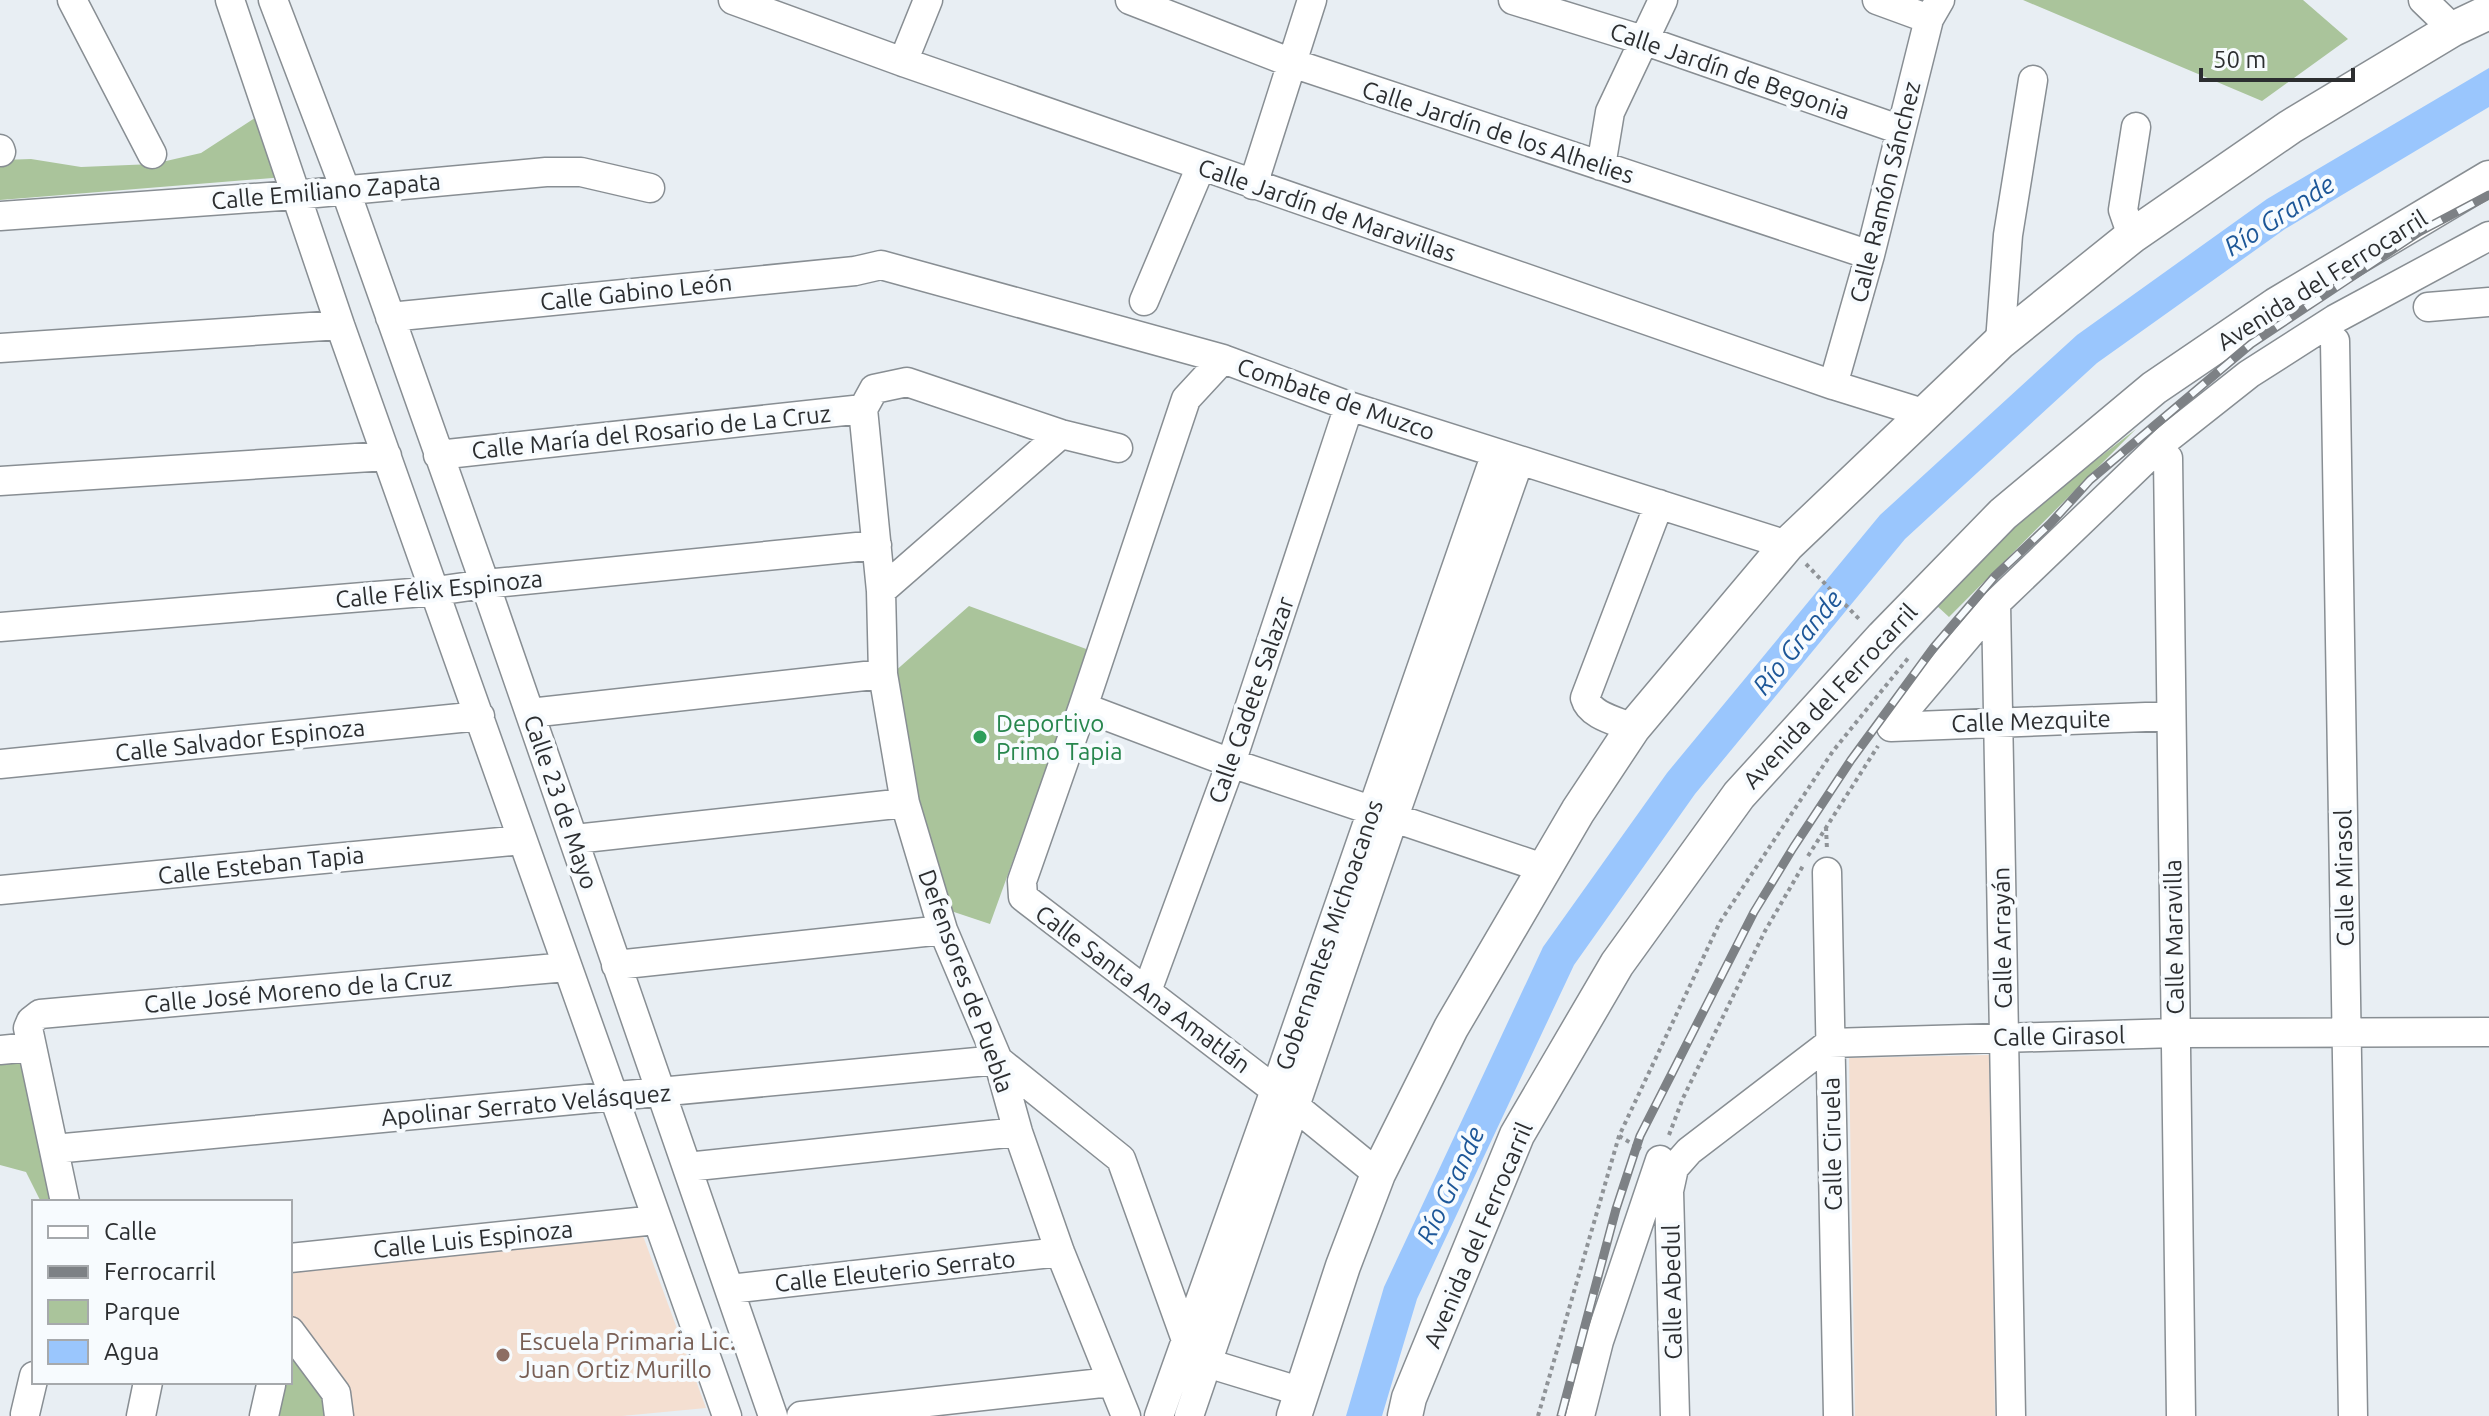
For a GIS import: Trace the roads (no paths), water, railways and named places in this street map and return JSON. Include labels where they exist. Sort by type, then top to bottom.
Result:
[{"type":"main road","points":[[1298,1404],[1343,1266],[1378,1174],[1451,1028],[1543,868],[1633,728],[1787,545],[2000,342],[2132,236],[2290,127],[2453,29],[2489,12]]},
{"type":"main road","name":"Avenida del Ferrocarril","points":[[1405,1416],[1409,1398],[1517,1135],[1617,964],[1739,795],[1872,629],[2154,388],[2276,305],[2489,178]]},
{"type":"street","points":[[72,0],[152,154]]},
{"type":"street","points":[[212,0],[243,39]]},
{"type":"street","name":"Calle 23 de Mayo","points":[[230,0],[340,325],[727,1416]]},
{"type":"street","name":"Calle 23 de Mayo","points":[[273,0],[345,189],[485,584],[773,1416]]},
{"type":"street","name":"Calle Jardín de Maravillas","points":[[733,0],[1253,185],[1833,385],[1923,413]]},
{"type":"street","points":[[903,62],[928,0]]},
{"type":"street","name":"Calle Jardín de los Alhelies","points":[[1130,0],[1292,63],[1870,255]]},
{"type":"street","points":[[1253,185],[1312,0]]},
{"type":"street","name":"Calle Jardín de Begonia","points":[[1513,0],[1646,41],[1901,130]]},
{"type":"street","points":[[1601,166],[1610,112],[1663,0]]},
{"type":"street","points":[[1877,0],[1934,9]]},
{"type":"street","points":[[2423,0],[2453,29]]},
{"type":"street","name":"Calle Ramón Sánchez","points":[[1833,385],[1934,9]]},
{"type":"street","points":[[2000,342],[2008,235],[2033,80]]},
{"type":"street","points":[[2132,236],[2123,210],[2136,127]]},
{"type":"street","points":[[1144,301],[1201,166]]},
{"type":"street","name":"Calle Emiliano Zapata","points":[[0,216],[295,195],[546,172],[581,172],[650,188]]},
{"type":"street","name":"Avenida del Ferrocarril","points":[[1891,727],[1996,603],[2168,438],[2249,374],[2335,330],[2489,236]]},
{"type":"street","name":"Calle Gabino León","points":[[390,317],[855,271],[881,265]]},
{"type":"street","name":"Combate de Muzco","points":[[881,265],[1223,359],[1349,406],[1787,545]]},
{"type":"street","points":[[2428,307],[2489,302]]},
{"type":"street","points":[[0,348],[340,325]]},
{"type":"street","name":"Calle Mirasol","points":[[2335,330],[2353,1416]]},
{"type":"street","name":"Calle Santa Ana Amatlán","points":[[1223,359],[1186,399],[1022,881],[1023,897],[1286,1098],[1378,1174]]},
{"type":"street","name":"Calle María del Rosario de La Cruz","points":[[438,455],[869,399],[907,382],[1061,434],[1118,448]]},
{"type":"street","name":"Defensores de Puebla","points":[[869,399],[883,674],[905,803],[943,930],[998,1060],[1018,1132],[1060,1252],[1126,1416]]},
{"type":"street","name":"Calle Cadete Salazar","points":[[1147,991],[1231,763],[1349,406]]},
{"type":"street","points":[[881,591],[1061,434]]},
{"type":"street","points":[[0,481],[387,456]]},
{"type":"street","name":"Gobernantes Michoacanos","points":[[1189,1416],[1286,1098],[1508,457]]},
{"type":"street","name":"Calle Maravilla","points":[[2168,458],[2181,1416]]},
{"type":"street","points":[[1633,728],[1596,713],[1587,706],[1585,698],[1659,504]]},
{"type":"street","name":"Calle Félix Espinoza","points":[[0,627],[436,591],[877,545]]},
{"type":"street","name":"Calle Arrayán","points":[[1996,603],[2011,1416]]},
{"type":"street","points":[[530,713],[883,674]]},
{"type":"street","points":[[1083,707],[1231,763],[1543,868]]},
{"type":"street","name":"Calle Salvador Espinoza","points":[[0,764],[480,716]]},
{"type":"street","name":"Calle Mezquite","points":[[1891,727],[2171,716]]},
{"type":"street","points":[[575,839],[905,803]]},
{"type":"street","name":"Calle Esteban Tapia","points":[[0,890],[522,840]]},
{"type":"street","name":"Calle Ciruela","points":[[1827,872],[1838,1416]]},
{"type":"street","points":[[616,965],[943,930]]},
{"type":"street","name":"Calle José Moreno de la Cruz","points":[[0,1050],[31,1034],[40,1014],[567,967]]},
{"type":"street","name":"Calle Girasol","points":[[1830,1043],[2176,1033],[2489,1032]]},
{"type":"street","points":[[31,1034],[65,1200]]},
{"type":"street","points":[[1580,1416],[1599,1341],[1667,1164],[1689,1151],[1830,1043]]},
{"type":"street","points":[[998,1060],[1121,1159],[1186,1340],[1207,1363],[1298,1404]]},
{"type":"street","name":"Apolinar Serrato Velásquez","points":[[54,1149],[998,1060]]},
{"type":"street","name":"Gobernantes Michoacanos","points":[[1159,1416],[1186,1340],[1286,1098]]},
{"type":"street","points":[[687,1167],[1018,1132]]},
{"type":"street","name":"Calle Abedul","points":[[1667,1164],[1675,1416]]},
{"type":"street","name":"Calle Luis Espinoza","points":[[292,1258],[656,1220]]},
{"type":"street","name":"Calle Eleuterio Serrato","points":[[730,1289],[1060,1252]]},
{"type":"street","points":[[292,1334],[336,1393],[339,1416]]},
{"type":"street","points":[[20,1413],[32,1381]]},
{"type":"street","points":[[801,1416],[1111,1382]]},
{"type":"street","points":[[141,1416],[148,1384]]},
{"type":"street","points":[[264,1416],[271,1385]]},
{"type":"water","name":"Río Grande","points":[[2489,68],[2489,107],[2285,229],[2097,363],[1905,539],[1695,794],[1574,965],[1417,1299],[1382,1416],[1346,1416],[1384,1287],[1543,947],[1667,773],[1880,515],[2077,335],[2267,199]]},
{"type":"railway","points":[[1561,1416],[1616,1209],[1640,1136],[1754,912],[1851,760],[1934,647],[1995,576],[2050,524],[2090,480],[2251,344],[2419,232],[2489,195]]},
{"type":"place","name":"Deportivo Primo Tapia","points":[[980,737]]},
{"type":"place","name":"Escuela Primaria Lic. Juan Ortiz Murillo","points":[[503,1355]]}]
